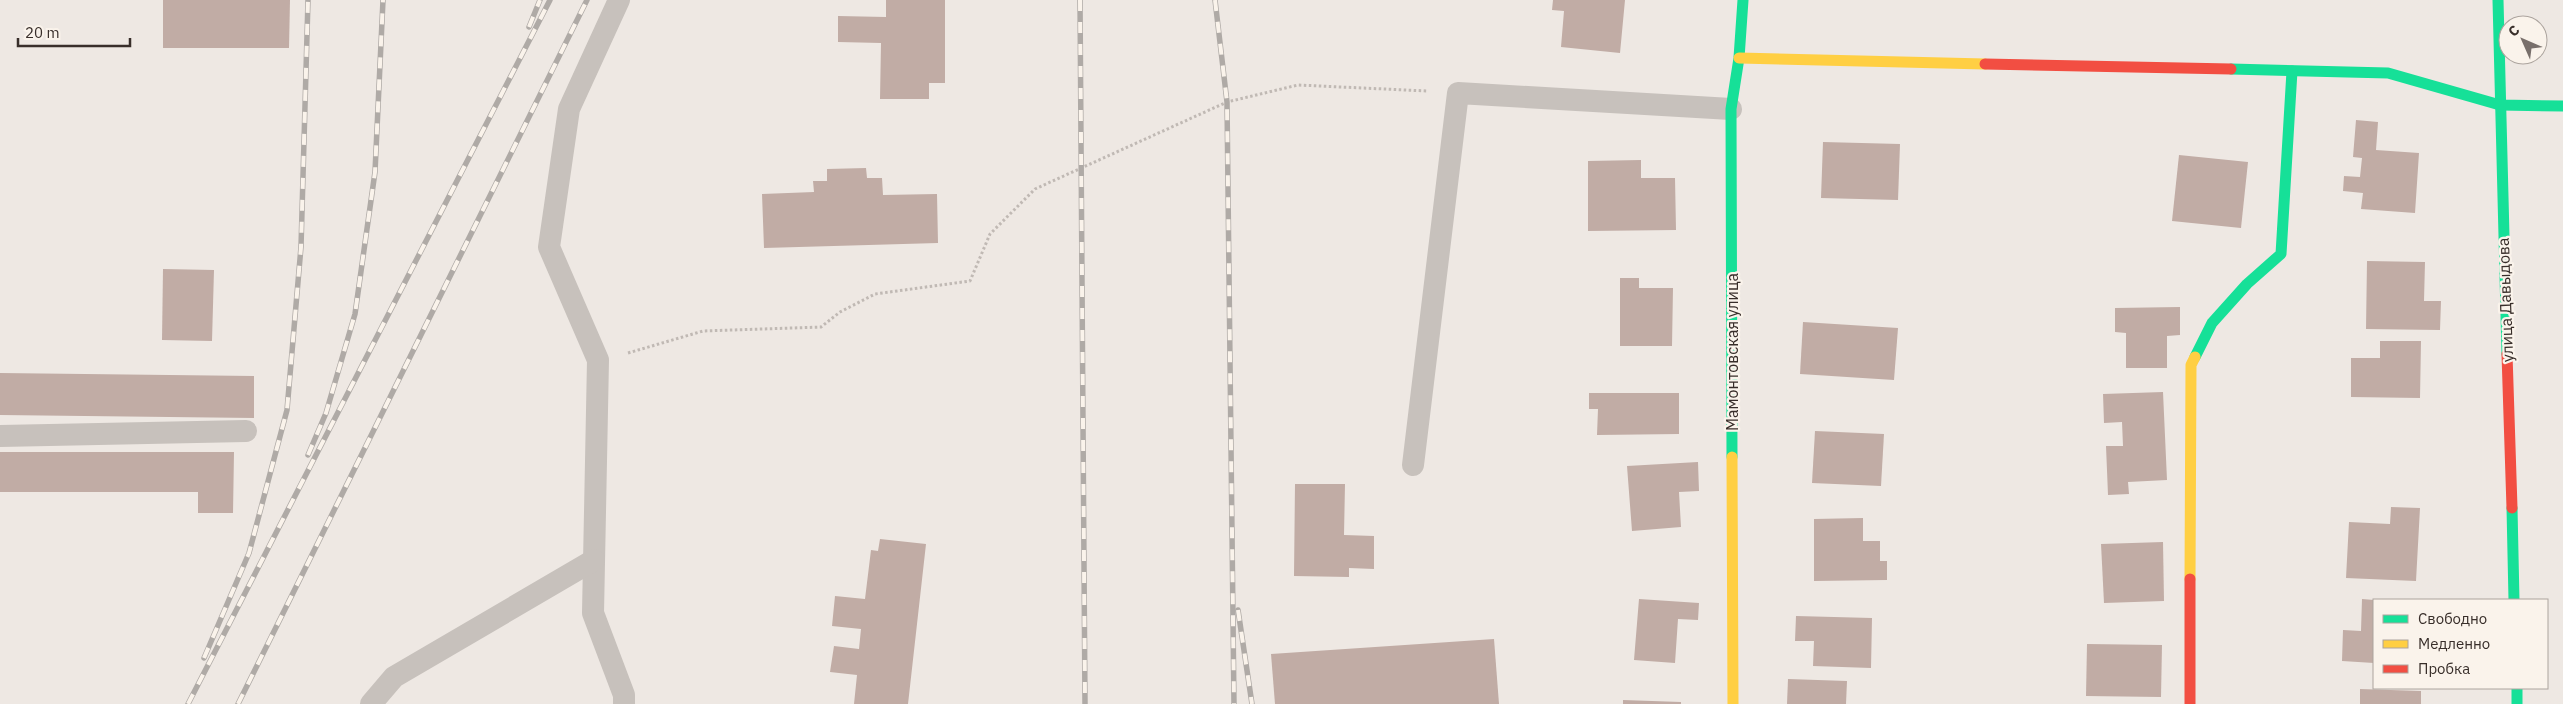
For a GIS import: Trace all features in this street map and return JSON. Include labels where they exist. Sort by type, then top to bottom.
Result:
[{"type":"street","name":"Мамонтовская улица","points":[[1733,704],[1732,109],[1739,58],[1743,0]]},
{"type":"street","name":"улица Давыдова","points":[[2498,0],[2514,599]]},
{"type":"street","points":[[1739,58],[2388,72],[2500,105],[2563,106]]},
{"type":"street","points":[[2190,704],[2190,365],[2212,323],[2247,284],[2281,254],[2292,71]]},
{"type":"street","points":[[2517,689],[2518,704]]},
{"type":"lane","points":[[619,0],[570,110],[550,247],[598,360],[593,613],[624,695],[624,704]]},
{"type":"lane","points":[[1413,465],[1458,93],[1732,109]]},
{"type":"lane","points":[[0,436],[246,431]]},
{"type":"lane","points":[[371,704],[394,677],[594,560]]},
{"type":"path","points":[[598,360],[703,331],[821,327],[840,312],[875,294],[970,281],[990,234],[1034,189],[1227,102],[1298,85],[1458,93]]},
{"type":"building","points":[[163,0],[290,0],[289,48],[163,48]]},
{"type":"building","points":[[886,0],[945,0],[945,83],[929,83],[929,99],[880,99],[881,43],[838,42],[838,16],[886,17]]},
{"type":"building","points":[[1553,0],[1625,0],[1620,53],[1561,47],[1564,11],[1552,10]]},
{"type":"building","points":[[2356,120],[2378,122],[2376,150],[2419,153],[2415,213],[2361,209],[2363,193],[2343,191],[2344,176],[2360,177],[2362,158],[2353,157]]},
{"type":"building","points":[[1823,142],[1900,144],[1898,200],[1821,198]]},
{"type":"building","points":[[2179,155],[2248,162],[2241,228],[2172,221]]},
{"type":"building","points":[[1641,160],[1641,178],[1675,178],[1676,230],[1588,231],[1588,161]]},
{"type":"building","points":[[866,168],[867,178],[882,178],[883,195],[937,194],[938,243],[764,248],[762,194],[814,192],[813,181],[827,181],[827,169]]},
{"type":"building","points":[[2367,261],[2425,262],[2424,301],[2441,301],[2440,330],[2366,329]]},
{"type":"building","points":[[163,269],[214,270],[212,341],[162,340]]},
{"type":"building","points":[[1620,278],[1639,278],[1639,288],[1673,288],[1672,346],[1620,346]]},
{"type":"building","points":[[2180,307],[2180,335],[2167,336],[2167,368],[2126,368],[2126,333],[2115,332],[2115,308]]},
{"type":"building","points":[[1803,322],[1898,328],[1894,380],[1800,374]]},
{"type":"building","points":[[2380,341],[2421,341],[2420,398],[2351,397],[2351,358],[2380,358]]},
{"type":"building","points":[[0,373],[254,376],[254,418],[0,415]]},
{"type":"building","points":[[2163,392],[2167,480],[2128,482],[2129,494],[2108,495],[2106,446],[2123,446],[2122,422],[2104,423],[2103,394]]},
{"type":"building","points":[[1589,393],[1679,393],[1679,434],[1597,435],[1598,409],[1589,409]]},
{"type":"building","points":[[1815,431],[1884,434],[1881,486],[1812,483]]},
{"type":"building","points":[[0,452],[234,452],[233,513],[198,513],[198,492],[0,492]]},
{"type":"building","points":[[1698,462],[1699,491],[1679,492],[1681,527],[1632,531],[1627,466]]},
{"type":"building","points":[[1295,484],[1345,484],[1344,535],[1374,536],[1374,569],[1349,568],[1349,577],[1294,576]]},
{"type":"building","points":[[2391,507],[2420,508],[2416,581],[2346,578],[2349,522],[2390,524]]},
{"type":"building","points":[[1863,518],[1863,541],[1880,541],[1880,561],[1887,561],[1887,580],[1814,581],[1814,519]]},
{"type":"building","points":[[880,539],[926,544],[908,704],[854,704],[857,675],[830,672],[834,646],[859,649],[861,629],[832,626],[835,596],[865,599],[871,550],[878,551]]},
{"type":"building","points":[[2163,542],[2164,601],[2104,603],[2101,544]]},
{"type":"building","points":[[1639,599],[1699,603],[1698,620],[1678,619],[1675,663],[1634,660]]},
{"type":"building","points":[[2362,599],[2373,600],[2373,663],[2342,661],[2343,630],[2361,631]]},
{"type":"building","points":[[1796,616],[1872,618],[1871,668],[1813,666],[1814,641],[1795,641]]},
{"type":"building","points":[[1494,639],[1499,704],[1275,704],[1271,654]]},
{"type":"building","points":[[2087,644],[2162,645],[2161,697],[2086,696]]},
{"type":"building","points":[[1788,679],[1847,681],[1846,704],[1787,704]]},
{"type":"building","points":[[2360,689],[2421,691],[2421,704],[2360,704]]},
{"type":"building","points":[[1623,700],[1681,702],[1681,704],[1623,704]]},
{"type":"railway","points":[[204,658],[249,553],[287,410],[301,247],[308,0]]},
{"type":"railway","points":[[308,455],[326,413],[355,314],[375,172],[383,0]]},
{"type":"railway","points":[[529,27],[540,0]]},
{"type":"railway","points":[[188,704],[550,0]]},
{"type":"railway","points":[[238,704],[587,0]]},
{"type":"railway","points":[[1080,0],[1085,704]]},
{"type":"railway","points":[[1215,0],[1227,102],[1234,704]]},
{"type":"railway","points":[[1238,610],[1252,704]]},
{"type":"traffic: fast","points":[[1732,457],[1731,109],[1739,58],[1743,0]]},
{"type":"traffic: fast","points":[[2498,0],[2507,354]]},
{"type":"traffic: fast","points":[[2231,69],[2388,73],[2500,105],[2563,106]]},
{"type":"traffic: fast","points":[[2195,357],[2212,323],[2247,284],[2281,254],[2292,71]]},
{"type":"traffic: fast","points":[[2512,508],[2514,599]]},
{"type":"traffic: fast","points":[[2517,689],[2517,704]]},
{"type":"traffic: slow","points":[[1739,58],[1985,64]]},
{"type":"traffic: slow","points":[[2190,579],[2191,365],[2195,357]]},
{"type":"traffic: slow","points":[[1732,457],[1733,704]]},
{"type":"traffic: jam","points":[[1985,64],[2231,69]]},
{"type":"traffic: jam","points":[[2507,354],[2512,508]]},
{"type":"traffic: jam","points":[[2190,579],[2190,704]]}]
